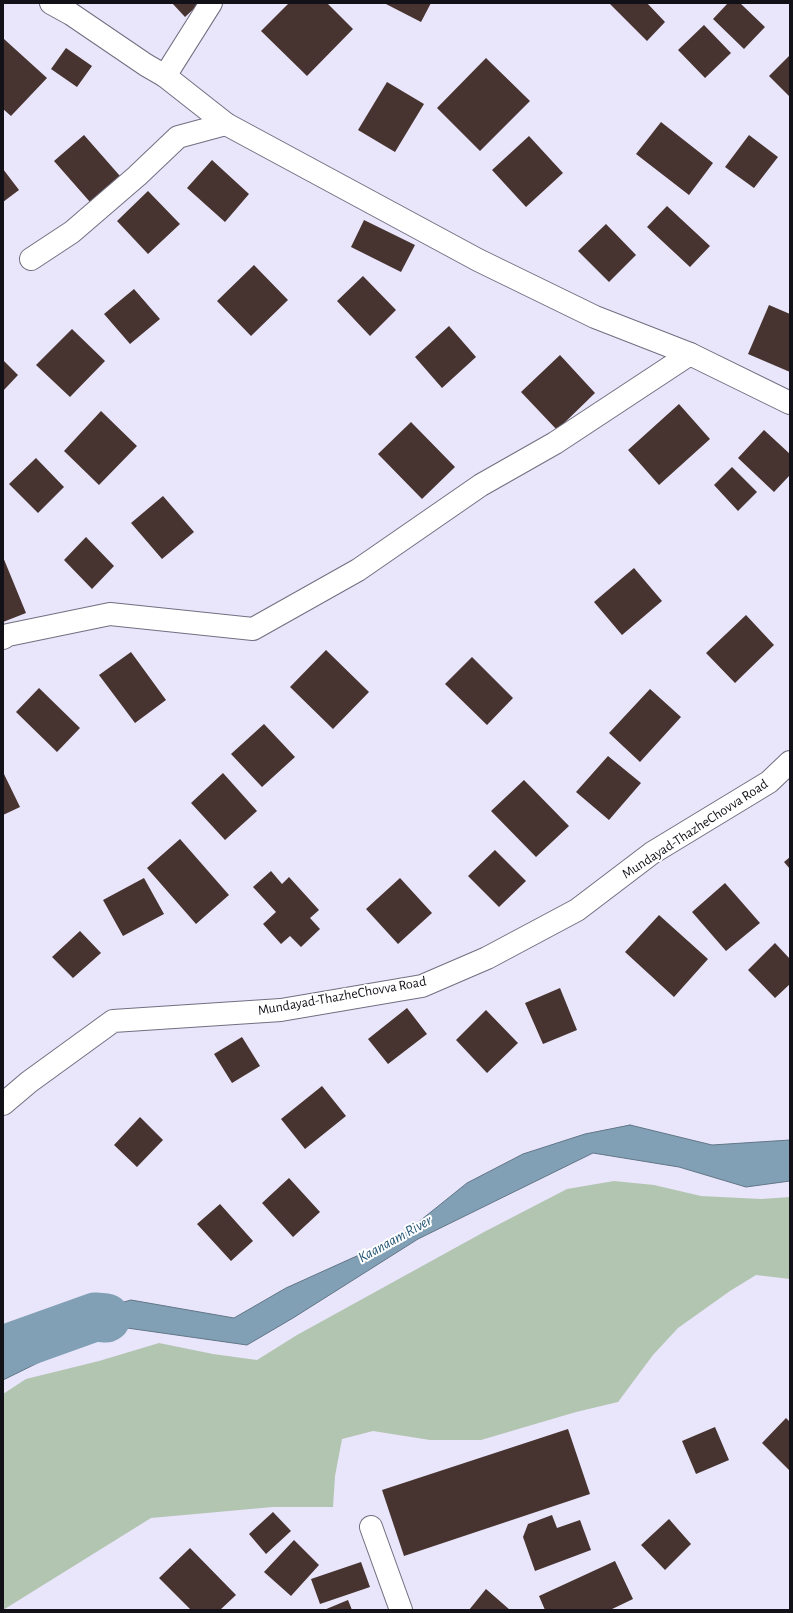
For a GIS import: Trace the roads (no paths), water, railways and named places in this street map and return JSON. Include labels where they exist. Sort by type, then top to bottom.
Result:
[{"type":"main road","points":[[51,3],[71,14],[146,65],[165,76],[226,124],[478,260],[595,317],[690,354],[790,403]]},
{"type":"main road","points":[[165,76],[211,3]]},
{"type":"main road","points":[[31,259],[72,232],[137,176],[178,137],[226,124]]},
{"type":"main road","points":[[3,638],[8,635],[110,614],[253,629],[358,570],[481,485],[555,443],[690,354]]},
{"type":"main road","name":"Mundayad-ThazheChovva Road","points":[[3,1104],[29,1082],[113,1021],[281,1010],[422,986],[479,961],[577,910],[652,853],[769,782],[790,762]]},
{"type":"main road","points":[[371,1527],[401,1610]]},
{"type":"water","points":[[630,1125],[712,1145],[790,1140],[790,1181],[746,1187],[679,1167],[593,1153],[418,1239],[293,1318],[247,1345],[113,1326],[3,1380],[3,1350],[42,1336],[99,1309],[131,1300],[234,1318],[286,1288],[401,1236],[467,1183],[523,1154],[585,1134]]},
{"type":"waterway","name":"Kaanaam River","points":[[3,1350],[95,1317],[106,1318]]}]
